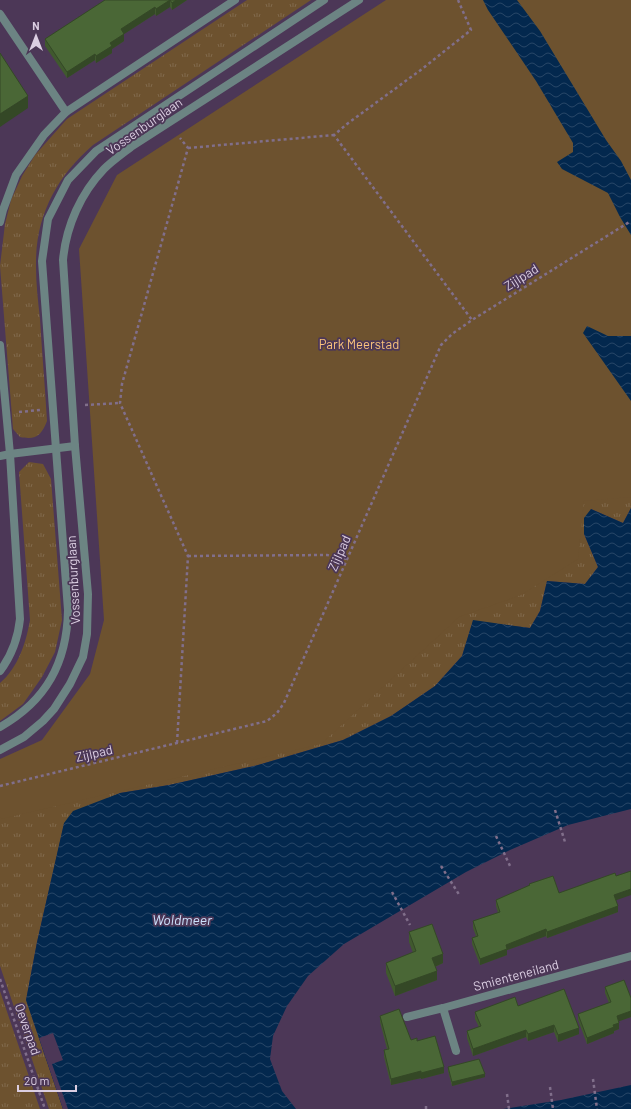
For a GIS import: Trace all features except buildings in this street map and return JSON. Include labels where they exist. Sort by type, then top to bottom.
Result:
[{"type":"street","points":[[0,222],[16,175],[44,135],[66,112],[235,0]]},
{"type":"street","name":"Vossenburglaan","points":[[0,728],[26,710],[53,675],[66,643],[68,627],[68,610],[42,261],[48,219],[68,180],[96,151],[324,0]]},
{"type":"street","name":"Vossenburglaan","points":[[0,750],[24,737],[43,721],[54,709],[70,684],[83,656],[87,634],[88,594],[75,446],[63,260],[67,234],[74,215],[85,194],[104,168],[131,147],[359,0]]},
{"type":"street","points":[[0,14],[66,112]]},
{"type":"street","points":[[0,345],[10,454],[20,618],[18,635],[12,651],[0,671]]},
{"type":"street","points":[[0,456],[75,446]]},
{"type":"street","name":"Smienteneiland","points":[[407,1017],[631,956]]},
{"type":"street","points":[[444,1008],[456,1051]]},
{"type":"path","points":[[188,148],[334,135],[471,30],[458,0]]},
{"type":"path","points":[[334,135],[472,320]]},
{"type":"path","points":[[180,138],[188,148]]},
{"type":"path","points":[[177,743],[188,556],[120,402],[122,384],[188,148]]},
{"type":"path","name":"Zijlpad","points":[[0,786],[268,721],[277,713],[284,703],[441,345],[452,334],[472,320],[598,240],[631,221]]},
{"type":"path","points":[[188,556],[327,555],[347,559]]},
{"type":"path","points":[[555,810],[565,842]]},
{"type":"path","points":[[496,836],[511,868]]},
{"type":"path","points":[[441,866],[460,896]]},
{"type":"path","points":[[392,892],[410,925]]},
{"type":"path","name":"Oeverpad","points":[[0,979],[45,1109]]},
{"type":"path","points":[[593,1079],[597,1109]]},
{"type":"path","points":[[550,1087],[553,1109]]},
{"type":"path","points":[[507,1094],[509,1109]]},
{"type":"green space","points":[[247,0],[311,0],[93,145],[68,171],[58,184],[50,199],[39,231],[36,267],[47,421],[37,436],[30,438],[20,437],[13,429],[0,266],[5,224],[11,200],[22,176],[35,155],[67,119]]},
{"type":"green space","name":"Park Meerstad","points":[[386,0],[631,0],[631,497],[584,501],[578,559],[521,595],[459,617],[321,744],[1,819],[0,759],[42,740],[90,674],[104,620],[79,249],[117,175]]},
{"type":"green space","points":[[631,235],[631,508],[623,523],[591,509],[584,534],[598,567],[585,584],[547,581],[540,611],[530,628],[473,621],[462,656],[435,686],[391,716],[343,740],[258,765],[169,785],[120,793],[64,824],[37,942],[26,1000],[63,1109],[49,1109],[0,966],[0,793]]},
{"type":"green space","points":[[29,462],[43,464],[51,479],[62,620],[55,652],[42,677],[23,704],[0,721],[0,683],[12,670],[16,663],[26,637],[30,620],[19,472]]},
{"type":"green space","points":[[0,991],[40,1109],[0,1109]]},
{"type":"water","points":[[483,0],[517,0],[540,31],[606,140],[621,161],[631,180],[631,235],[608,193],[562,169],[557,162],[573,152],[573,143],[536,81],[488,10]]},
{"type":"water","points":[[587,326],[608,336],[631,336],[631,401],[583,333]]},
{"type":"water","name":"Woldmeer","points":[[631,508],[631,809],[568,825],[510,850],[466,872],[344,944],[308,976],[287,1006],[273,1036],[270,1059],[282,1091],[296,1109],[63,1109],[26,1000],[37,942],[64,823],[73,811],[120,793],[169,785],[258,765],[343,740],[391,716],[435,686],[462,656],[473,620],[530,628],[540,611],[547,581],[585,584],[598,567],[584,534],[584,518],[591,509],[623,523]]},
{"type":"water","points":[[631,1085],[631,1109],[503,1109],[561,1100]]},
{"type":"pier","points":[[53,1033],[63,1060],[52,1064],[68,1109],[63,1109],[39,1038]]}]
